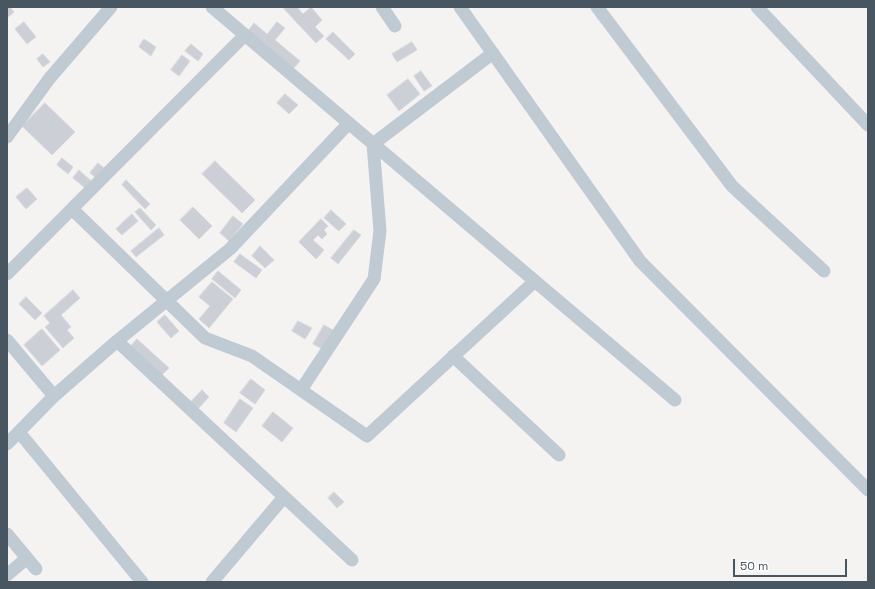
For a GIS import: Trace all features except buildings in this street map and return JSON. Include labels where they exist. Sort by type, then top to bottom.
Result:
[{"type":"street","points":[[7,137],[49,79],[111,7]]},
{"type":"street","points":[[212,7],[675,400]]},
{"type":"street","points":[[382,7],[396,26]]},
{"type":"street","points":[[460,7],[640,261],[868,490]]},
{"type":"street","points":[[597,7],[732,186],[824,271]]},
{"type":"street","points":[[765,10],[868,125]]},
{"type":"street","points":[[7,274],[245,35]]},
{"type":"street","points":[[373,144],[493,53]]},
{"type":"street","points":[[7,444],[54,396],[117,341],[230,249],[349,123]]},
{"type":"street","points":[[301,390],[374,279],[380,231],[373,144]]},
{"type":"street","points":[[72,209],[205,338],[252,356],[366,436],[535,281]]},
{"type":"street","points":[[7,340],[54,396]]},
{"type":"street","points":[[117,341],[352,560]]},
{"type":"street","points":[[453,356],[559,455]]},
{"type":"street","points":[[19,432],[142,582]]},
{"type":"street","points":[[220,579],[284,497]]},
{"type":"street","points":[[7,534],[36,569]]},
{"type":"street","points":[[7,575],[27,558]]}]
